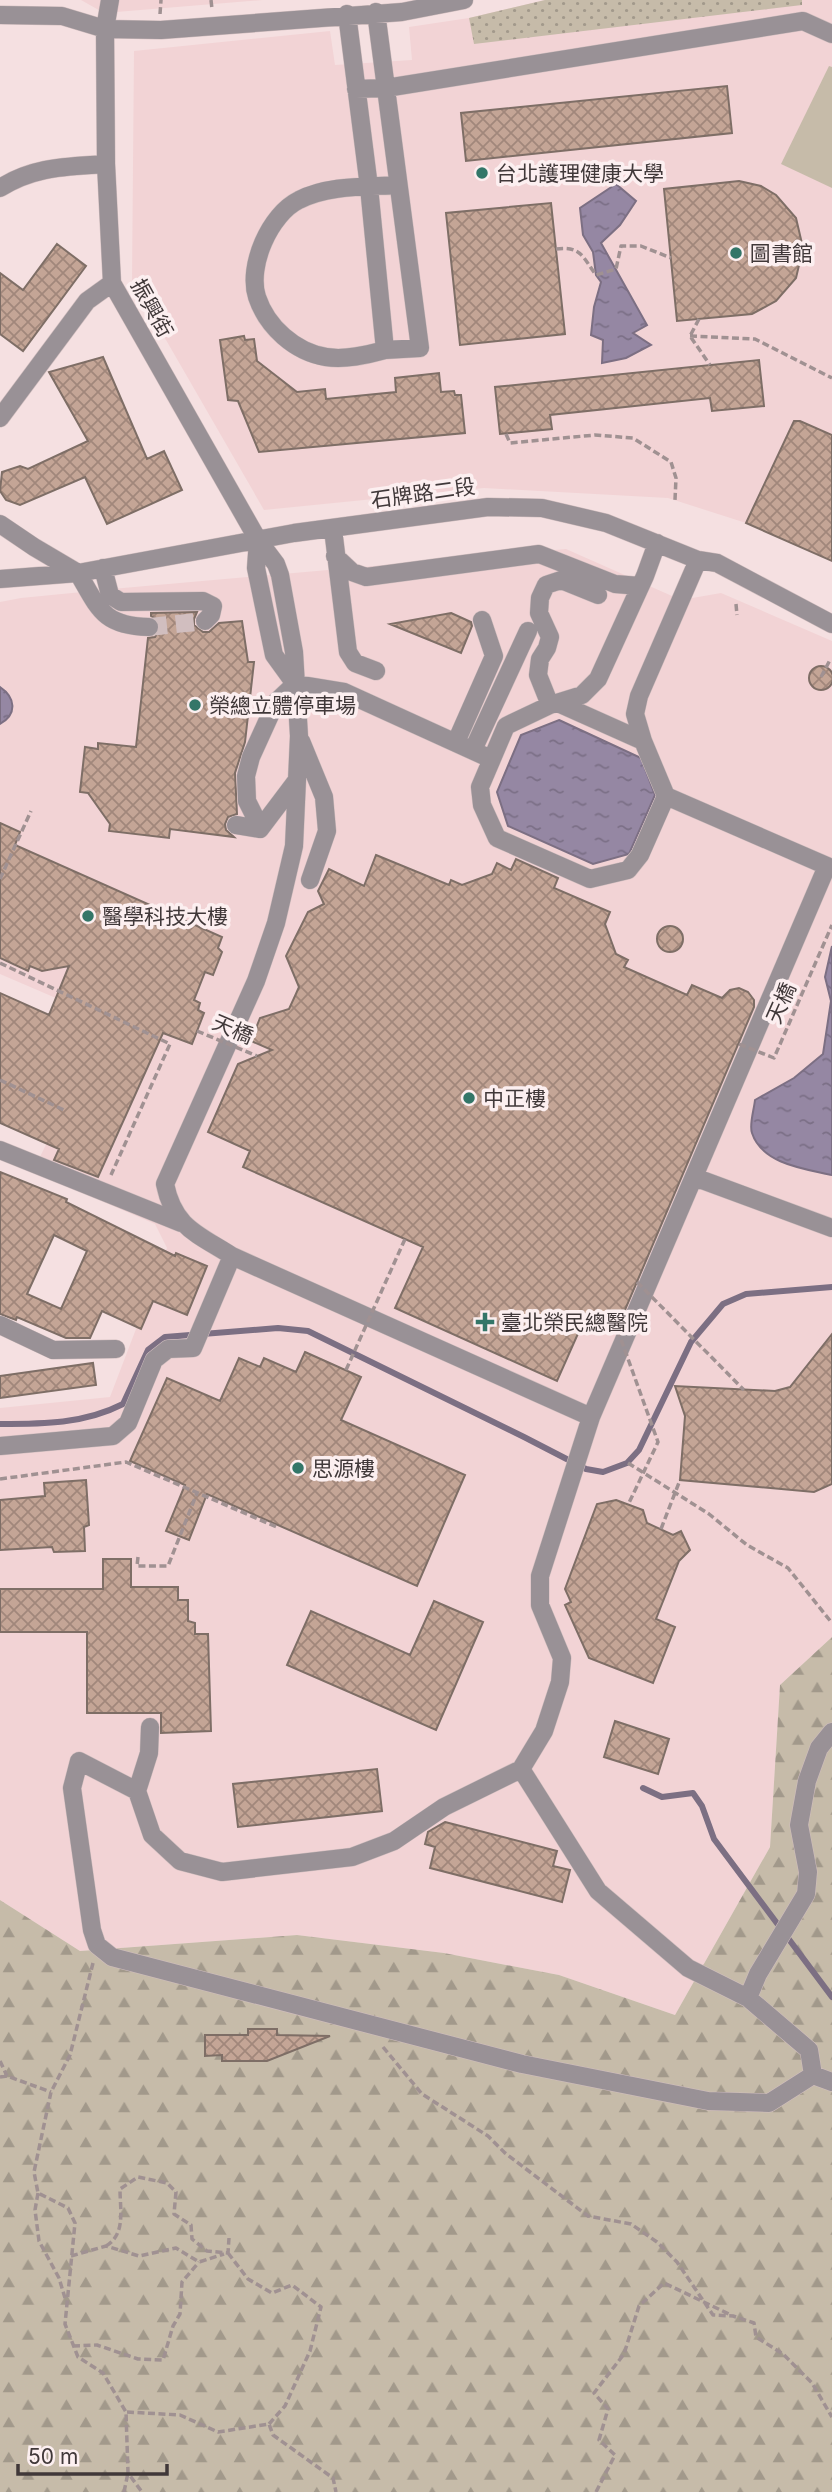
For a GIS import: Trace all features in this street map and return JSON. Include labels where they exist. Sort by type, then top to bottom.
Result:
[{"type":"street","name":"振興街","points":[[110,0],[105,29],[106,164],[112,283],[258,540]]},
{"type":"street","points":[[0,15],[62,16],[105,29],[160,30],[402,12],[464,0]]},
{"type":"street","points":[[376,12],[420,348],[326,357],[305,350],[284,338],[256,295],[256,270],[263,242],[273,221],[296,201],[320,191],[398,185]]},
{"type":"street","points":[[347,14],[369,187],[385,351]]},
{"type":"street","points":[[356,89],[386,88],[803,22],[832,34]]},
{"type":"street","points":[[0,188],[13,179],[43,168],[106,164]]},
{"type":"street","points":[[0,418],[86,301],[112,283]]},
{"type":"street","name":"石牌路二段","points":[[0,579],[78,573],[258,540],[488,507],[542,508],[606,523],[698,561],[718,563],[832,624]]},
{"type":"street","points":[[0,524],[78,573],[99,609],[115,622],[149,627]]},
{"type":"street","points":[[332,529],[348,652],[355,663],[376,671]]},
{"type":"street","points":[[181,1223],[169,1200],[165,1184],[256,981],[271,936],[294,846],[299,736],[295,684],[274,655],[256,568],[258,540]]},
{"type":"street","points":[[657,543],[597,679],[582,695],[554,704],[506,726],[480,788],[482,805],[497,838],[590,880],[628,870],[640,855],[666,796]]},
{"type":"street","points":[[335,556],[352,572],[366,577],[539,554],[615,584],[640,586]]},
{"type":"street","points":[[150,1727],[149,1752],[137,1791],[152,1835],[180,1861],[222,1872],[352,1857],[394,1841],[444,1807],[521,1769],[544,1731],[560,1682],[562,1658],[540,1605],[540,1576],[568,1483],[591,1417],[827,866],[666,796],[642,741],[635,714],[639,696],[698,561]]},
{"type":"street","points":[[103,568],[110,595],[121,602],[203,601],[213,606],[211,615],[205,621]]},
{"type":"street","points":[[598,595],[561,580],[546,585],[540,598],[539,613],[550,637],[547,649],[540,659],[538,675],[554,704],[642,741]]},
{"type":"street","points":[[456,742],[494,656],[482,620]]},
{"type":"street","points":[[473,750],[528,631]]},
{"type":"street","points":[[295,684],[344,691],[491,759]]},
{"type":"street","points":[[255,817],[247,801],[246,776],[251,757],[276,702],[295,684]]},
{"type":"street","points":[[299,736],[324,797],[327,831],[310,880]]},
{"type":"street","points":[[236,825],[260,829],[297,780]]},
{"type":"street","points":[[0,1150],[181,1223],[232,1256],[591,1417]]},
{"type":"street","points":[[694,1177],[832,1228]]},
{"type":"street","points":[[0,1446],[114,1436],[128,1423],[154,1360],[168,1349],[193,1348],[232,1256]]},
{"type":"street","points":[[0,1325],[53,1350],[116,1349]]},
{"type":"street","points":[[748,1997],[758,1974],[806,1894],[808,1872],[799,1825],[807,1782],[819,1748],[832,1732]]},
{"type":"street","points":[[137,1791],[79,1761],[72,1788],[92,1930],[97,1945],[112,1958],[522,2064],[708,2101],[769,2103],[813,2075]]},
{"type":"street","points":[[521,1769],[598,1891],[688,1968],[748,1997],[809,2050],[813,2075]]},
{"type":"street","points":[[813,2075],[832,2082]]},
{"type":"path","points":[[556,249],[571,247],[578,250],[596,275],[616,269],[621,246],[641,246],[671,258]]},
{"type":"path","points":[[690,336],[699,319]]},
{"type":"path","points":[[690,336],[710,365]]},
{"type":"path","points":[[690,336],[755,339],[832,378]]},
{"type":"path","points":[[506,434],[510,443],[595,435],[633,438],[671,462],[676,478],[676,500]]},
{"type":"path","points":[[736,604],[737,615]]},
{"type":"path","points":[[821,677],[830,660]]},
{"type":"path","points":[[0,879],[31,811]]},
{"type":"path","name":"天橋","points":[[739,1044],[774,1058],[832,926]]},
{"type":"path","points":[[0,963],[170,1044],[103,1193]]},
{"type":"path","name":"天橋","points":[[197,1031],[257,1056]]},
{"type":"path","points":[[0,1080],[64,1110]]},
{"type":"path","points":[[346,1370],[405,1239]]},
{"type":"path","points":[[637,1282],[744,1390]]},
{"type":"path","points":[[614,1320],[658,1441],[628,1505]]},
{"type":"path","points":[[0,1479],[126,1462],[279,1528]]},
{"type":"path","points":[[628,1463],[709,1514],[747,1545],[788,1569],[832,1623]]},
{"type":"path","points":[[661,1529],[680,1479]]},
{"type":"path","points":[[138,1557],[137,1566],[168,1566],[197,1493]]},
{"type":"path","points":[[66,2303],[59,2278],[39,2241],[35,2210],[38,2193],[34,2172],[51,2092],[71,2055],[97,1945]]},
{"type":"path","points":[[361,2021],[422,2094],[488,2136],[505,2153],[588,2216],[631,2224],[657,2242],[677,2262],[713,2315],[733,2316],[754,2323],[756,2337],[783,2354],[812,2383],[832,2417]]},
{"type":"path","points":[[0,2061],[7,2076]]},
{"type":"path","points":[[0,2077],[7,2076],[51,2092]]},
{"type":"path","points":[[71,2256],[114,2241],[120,2232],[120,2189],[138,2177],[167,2183],[176,2192],[174,2214],[191,2225],[192,2239],[207,2251],[229,2253]]},
{"type":"path","points":[[38,2193],[68,2208],[75,2223],[65,2324],[78,2357],[103,2373],[126,2412],[128,2473],[124,2492]]},
{"type":"path","points":[[126,2412],[180,2415],[218,2432],[269,2424],[285,2406],[310,2351],[321,2307],[292,2285],[272,2293],[248,2279],[229,2253],[229,2238]]},
{"type":"path","points":[[106,2246],[139,2256],[176,2248],[199,2262]]},
{"type":"path","points":[[73,2346],[97,2345],[138,2359],[163,2360],[173,2326],[180,2314],[182,2282],[199,2262],[229,2253]]},
{"type":"path","points":[[596,2492],[615,2455],[599,2440],[608,2409],[594,2393],[624,2354],[639,2306],[664,2283],[705,2303]]},
{"type":"path","points":[[269,2424],[273,2435],[333,2478],[336,2492]]},
{"type":"path","points":[[128,2473],[142,2492]]},
{"type":"shaded area","points":[[81,0],[263,0],[104,13]]},
{"type":"shaded area","name":"台北護理健康大學","points":[[545,0],[832,0],[832,561],[746,523],[668,498],[484,488],[264,510],[132,281],[134,51],[330,31],[335,65],[412,60],[409,27],[469,18]]},
{"type":"shaded area","name":"臺北榮民總醫院","points":[[566,549],[681,600],[721,593],[832,641],[832,1637],[780,1685],[770,1847],[675,2015],[559,1975],[444,1953],[297,1935],[80,1951],[0,1900],[0,1408],[110,1397],[167,1248],[155,1224],[39,1174],[36,1165],[107,1020],[0,974],[0,602],[123,588]]},
{"type":"green space","points":[[545,0],[802,0],[802,5],[474,44],[469,18]]},
{"type":"green space","points":[[829,66],[832,67],[832,188],[781,164]]},
{"type":"green space","points":[[832,1637],[832,2492],[0,2492],[0,1900],[80,1951],[297,1935],[444,1953],[559,1975],[675,2015],[770,1847],[780,1685]]},
{"type":"water","points":[[616,184],[636,201],[620,225],[601,243],[647,325],[633,333],[651,345],[626,358],[602,363],[603,340],[591,335],[594,307],[601,282],[596,275],[593,252],[583,235],[580,208]]},
{"type":"water","points":[[0,687],[11,700],[12,711],[0,724]]},
{"type":"water","points":[[559,720],[641,758],[655,795],[629,854],[593,864],[508,826],[497,792],[521,735]]},
{"type":"water","points":[[832,946],[832,1175],[797,1167],[765,1152],[757,1143],[751,1126],[755,1100],[794,1078],[823,1054],[831,1001],[825,977]]},
{"type":"building","points":[[727,86],[732,133],[466,161],[461,113]]},
{"type":"building","name":"圖書館","points":[[739,181],[761,186],[776,195],[796,218],[803,248],[796,278],[776,301],[752,314],[677,321],[664,189]]},
{"type":"building","points":[[551,203],[565,334],[460,345],[446,213]]},
{"type":"building","points":[[57,244],[86,266],[23,351],[0,334],[0,273],[23,290]]},
{"type":"building","points":[[244,336],[245,340],[254,339],[257,361],[297,392],[325,389],[326,399],[396,392],[395,378],[439,373],[441,392],[454,391],[455,395],[461,395],[465,433],[259,452],[238,401],[228,400],[220,340]]},
{"type":"building","points":[[103,357],[147,459],[164,451],[182,490],[107,524],[85,477],[20,505],[6,500],[0,491],[2,472],[20,466],[28,469],[88,441],[49,372]]},
{"type":"building","points":[[759,360],[764,406],[712,411],[710,398],[550,415],[552,429],[500,434],[495,387]]},
{"type":"building","points":[[794,421],[832,435],[832,561],[746,523]]},
{"type":"building","name":"榮總立體停車場","points":[[197,612],[194,625],[203,632],[209,632],[219,623],[242,621],[248,662],[254,662],[245,742],[235,773],[237,814],[228,817],[225,824],[226,830],[234,837],[170,829],[169,838],[109,831],[110,824],[88,793],[80,792],[85,747],[98,749],[98,743],[136,747],[148,638],[155,637],[160,629],[159,621],[151,616],[151,613]]},
{"type":"building","points":[[451,613],[471,622],[472,626],[461,653],[390,624]]},
{"type":"building","points":[[821,666],[830,669],[833,678],[830,687],[821,690],[812,687],[809,678],[812,669]]},
{"type":"building","points":[[0,823],[20,832],[15,845],[222,937],[218,948],[222,952],[213,975],[205,972],[194,1000],[200,1003],[198,1010],[204,1013],[192,1044],[163,1033],[98,1177],[54,1160],[59,1149],[0,1123],[0,993],[49,1015],[69,966],[42,971],[30,966],[28,971],[0,958]]},
{"type":"building","name":"中正樓","points":[[376,855],[449,885],[451,880],[462,885],[492,874],[497,863],[511,870],[516,859],[558,878],[554,888],[610,912],[605,924],[616,954],[628,960],[624,967],[687,995],[692,985],[722,998],[730,990],[739,988],[748,992],[754,1000],[754,1007],[622,1317],[600,1326],[584,1320],[557,1381],[395,1308],[423,1247],[243,1167],[250,1151],[208,1132],[238,1064],[272,1050],[251,1041],[260,1018],[289,1009],[295,996],[299,987],[286,956],[308,912],[324,904],[318,891],[329,869],[364,886]]},
{"type":"building","points":[[670,926],[679,930],[683,939],[679,948],[670,952],[661,948],[657,939],[661,930]]},
{"type":"building","points":[[0,1172],[67,1199],[66,1202],[175,1256],[176,1253],[207,1266],[187,1315],[153,1301],[141,1329],[102,1311],[90,1338],[66,1338],[17,1317],[16,1320],[0,1314]],"holes":[[[54,1235],[87,1251],[61,1309],[27,1294]]]},
{"type":"building","points":[[832,1334],[832,1484],[814,1492],[680,1480],[685,1416],[675,1386],[775,1391],[790,1387]]},
{"type":"building","name":"思源樓","points":[[305,1352],[361,1377],[341,1420],[465,1475],[417,1586],[207,1494],[189,1540],[166,1531],[185,1485],[130,1461],[167,1378],[220,1401],[239,1358],[260,1367],[264,1358],[296,1372]]},
{"type":"building","points":[[93,1363],[96,1385],[0,1398],[0,1376]]},
{"type":"building","points":[[86,1480],[89,1525],[84,1527],[85,1551],[54,1552],[52,1547],[0,1550],[0,1500],[45,1496],[44,1483]]},
{"type":"building","points":[[616,1500],[643,1510],[647,1523],[673,1535],[681,1531],[690,1550],[679,1561],[656,1619],[675,1627],[653,1683],[589,1658],[565,1605],[571,1602],[565,1589],[597,1504]]},
{"type":"building","points":[[103,1559],[131,1559],[131,1587],[178,1587],[178,1600],[188,1600],[188,1621],[195,1623],[195,1634],[208,1634],[211,1731],[161,1733],[161,1713],[87,1713],[87,1632],[0,1632],[0,1589],[103,1589]]},
{"type":"building","points":[[434,1601],[483,1622],[436,1730],[287,1665],[311,1611],[410,1655]]},
{"type":"building","points":[[615,1721],[669,1739],[658,1774],[604,1757]]},
{"type":"building","points":[[377,1769],[382,1811],[238,1827],[233,1784]]},
{"type":"building","points":[[445,1822],[557,1851],[553,1866],[570,1870],[562,1902],[430,1868],[435,1847],[425,1844],[428,1832]]},
{"type":"building","points":[[248,2029],[277,2029],[277,2035],[330,2036],[267,2061],[222,2061],[222,2055],[205,2056],[205,2035],[248,2035]]},
{"type":"waterway","points":[[0,1424],[78,1419],[123,1404],[148,1350],[165,1337],[278,1328],[308,1331],[586,1469],[603,1472],[627,1463],[639,1450],[691,1342],[723,1304],[746,1294],[832,1287]]},
{"type":"waterway","points":[[643,1788],[662,1797],[693,1793],[702,1806],[714,1839],[832,1997]]},
{"type":"tunnel","points":[[149,627],[205,621]]},
{"type":"place","name":"台北護理健康大學","points":[[482,173]]},
{"type":"place","name":"圖書館","points":[[736,253]]},
{"type":"place","name":"榮總立體停車場","points":[[195,705]]},
{"type":"place","name":"醫學科技大樓","points":[[88,916]]},
{"type":"place","name":"中正樓","points":[[469,1098]]},
{"type":"place","name":"臺北榮民總醫院","points":[[485,1322]]},
{"type":"place","name":"思源樓","points":[[298,1468]]}]
